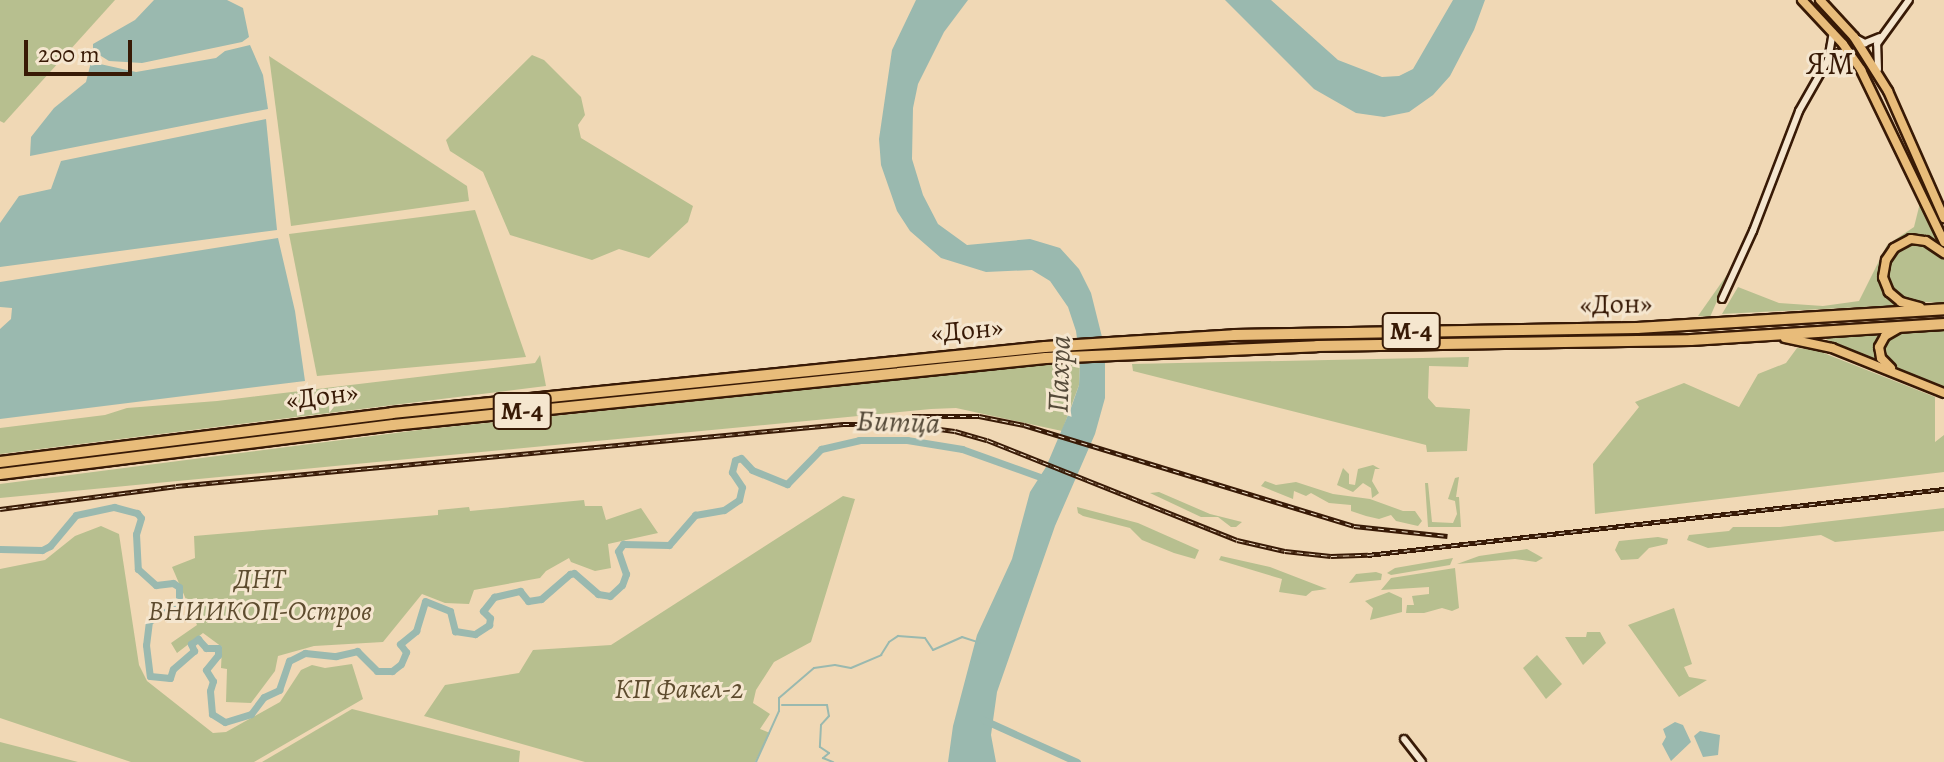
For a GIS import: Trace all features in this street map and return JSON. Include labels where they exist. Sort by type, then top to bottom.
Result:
[{"type":"highway","name":"«Дон»","points":[[0,474],[409,423],[1122,341],[1332,332],[1700,326],[1938,310]]},
{"type":"highway","name":"«Дон»","points":[[0,462],[454,406],[1046,352],[1123,353],[1317,346],[1691,340],[1944,324]]},
{"type":"main road","points":[[1802,0],[1850,52],[1888,121],[1944,242]]},
{"type":"main road","points":[[1820,0],[1854,37],[1882,80],[1901,116],[1944,218]]},
{"type":"main road","points":[[1927,180],[1944,203]]},
{"type":"main road","points":[[1938,310],[1897,300],[1886,285],[1883,269],[1894,248],[1911,239],[1926,241],[1944,253]]},
{"type":"main road","points":[[1903,326],[1882,341],[1881,358],[1891,368],[1944,391]]},
{"type":"main road","points":[[1768,336],[1820,344],[1944,391]]},
{"type":"street","points":[[1882,80],[1874,52],[1909,0]]},
{"type":"street","points":[[1722,299],[1753,231],[1799,111],[1828,60],[1833,32]]},
{"type":"street","points":[[1854,37],[1870,43],[1885,32]]},
{"type":"street","points":[[1828,60],[1839,53],[1850,52]]},
{"type":"street","points":[[1888,121],[1897,125],[1901,116]]},
{"type":"street","points":[[1404,739],[1422,762]]},
{"type":"green space","points":[[0,0],[115,0],[4,123],[0,121]]},
{"type":"green space","points":[[532,55],[544,60],[581,97],[585,115],[578,125],[581,138],[693,206],[688,222],[649,258],[619,249],[592,260],[510,235],[483,172],[450,151],[446,140]]},
{"type":"green space","points":[[269,56],[467,186],[469,201],[291,226]]},
{"type":"green space","points":[[1920,203],[1941,247],[1899,242],[1881,277],[1903,305],[1722,314],[1738,287],[1779,303],[1823,306],[1859,301],[1887,245],[1914,227]]},
{"type":"green space","points":[[475,210],[526,357],[317,376],[289,234]]},
{"type":"green space","points":[[1920,241],[1944,255],[1944,303],[1903,301],[1888,287],[1885,266],[1900,245]]},
{"type":"green space","points":[[1731,269],[1710,317],[1698,316]]},
{"type":"green space","points":[[1944,329],[1944,387],[1893,367],[1883,358],[1883,342],[1895,333]]},
{"type":"green space","points":[[1886,331],[1877,355],[1882,367],[1818,335]]},
{"type":"green space","points":[[1797,348],[1816,350],[1935,397],[1935,442],[1944,435],[1944,472],[1595,514],[1593,464],[1639,407],[1635,402],[1684,383],[1739,407],[1758,374],[1786,363]]},
{"type":"green space","points":[[540,355],[546,386],[0,454],[0,428],[105,415],[127,408],[217,401],[535,363]]},
{"type":"green space","points":[[1469,357],[1468,367],[1429,366],[1428,398],[1436,407],[1470,409],[1467,451],[1427,452],[1426,445],[1133,371],[1132,364]]},
{"type":"green space","points":[[1080,361],[1079,385],[1062,431],[956,408],[931,409],[0,498],[0,484],[419,430]]},
{"type":"green space","points":[[1373,465],[1380,469],[1375,469],[1372,481],[1379,493],[1372,498],[1371,488],[1363,483],[1353,492],[1337,485],[1343,468],[1349,474],[1349,484],[1355,485],[1358,469]]},
{"type":"green space","points":[[1459,477],[1456,497],[1459,497],[1461,527],[1428,527],[1425,483],[1428,483],[1432,522],[1453,523],[1457,514],[1455,501],[1448,499],[1455,478]]},
{"type":"green space","points":[[1265,481],[1276,485],[1296,482],[1333,494],[1370,499],[1403,511],[1415,511],[1422,521],[1418,526],[1396,521],[1391,515],[1379,519],[1366,516],[1351,511],[1351,505],[1329,503],[1311,493],[1306,496],[1294,491],[1293,499],[1261,486]]},
{"type":"green space","points":[[1159,492],[1210,514],[1242,522],[1231,527],[1218,517],[1201,517],[1150,493]]},
{"type":"green space","name":"КП Факел-2","points":[[843,496],[855,499],[811,642],[774,662],[756,690],[753,703],[770,714],[760,729],[770,733],[755,762],[585,762],[424,716],[445,685],[519,673],[533,650],[611,645]]},
{"type":"green space","name":"ДНТ ВНИИКОП-Остров","points":[[584,500],[585,506],[602,506],[606,520],[641,508],[658,533],[608,544],[611,568],[595,571],[571,562],[569,558],[540,578],[474,590],[469,604],[445,603],[422,594],[383,642],[314,646],[278,656],[275,671],[251,703],[226,702],[227,669],[221,668],[222,647],[203,633],[177,653],[171,643],[197,625],[172,567],[195,558],[194,536],[438,515],[438,510],[469,507],[470,511]]},
{"type":"green space","points":[[1077,507],[1138,523],[1199,550],[1195,559],[1174,553],[1142,540],[1130,528],[1083,516],[1078,513]]},
{"type":"green space","points":[[1944,508],[1944,531],[1835,542],[1821,535],[1708,548],[1687,540],[1689,535],[1729,531],[1733,527],[1780,527]]},
{"type":"green space","points":[[101,526],[119,534],[139,665],[147,681],[213,733],[226,732],[280,702],[301,670],[312,665],[325,668],[352,664],[363,699],[254,762],[131,762],[0,718],[0,569],[45,560],[75,536]]},
{"type":"green space","points":[[1658,537],[1668,539],[1667,544],[1649,548],[1638,559],[1621,560],[1615,550],[1619,541]]},
{"type":"green space","points":[[1527,549],[1543,558],[1536,562],[1515,559],[1457,564],[1479,556]]},
{"type":"green space","points":[[1221,556],[1270,567],[1327,589],[1312,591],[1306,596],[1279,592],[1282,579],[1219,560]]},
{"type":"green space","points":[[1453,558],[1450,565],[1391,575],[1387,573],[1395,568]]},
{"type":"green space","points":[[1455,568],[1459,608],[1452,611],[1442,608],[1424,613],[1406,613],[1407,605],[1414,605],[1412,596],[1429,594],[1429,587],[1381,590],[1391,578]]},
{"type":"green space","points":[[1356,574],[1382,574],[1381,580],[1349,583]]},
{"type":"green space","points":[[1389,592],[1402,598],[1402,612],[1370,620],[1373,608],[1365,601]]},
{"type":"green space","points":[[1674,608],[1692,664],[1684,667],[1689,677],[1707,680],[1679,697],[1628,625]]},
{"type":"green space","points":[[1587,632],[1600,632],[1606,643],[1583,665],[1565,637],[1586,637]]},
{"type":"green space","points":[[1537,655],[1562,684],[1546,699],[1523,668]]},
{"type":"green space","points":[[352,709],[520,751],[519,762],[262,762]]},
{"type":"green space","points":[[0,742],[78,762],[0,762]]},
{"type":"water","points":[[154,0],[227,0],[243,8],[249,37],[242,42],[142,63],[109,61],[93,51],[93,44],[135,20]]},
{"type":"water","points":[[916,0],[968,0],[944,32],[918,84],[913,108],[912,159],[923,195],[938,224],[967,245],[1030,239],[1060,248],[1079,269],[1091,293],[1105,349],[1105,398],[1095,434],[1055,526],[997,692],[991,735],[996,762],[948,762],[953,726],[977,635],[1012,559],[1030,492],[1046,467],[1071,408],[1079,385],[1080,361],[1076,331],[1068,307],[1050,281],[1032,270],[986,272],[941,258],[910,231],[897,211],[881,165],[879,139],[892,50]]},
{"type":"water","points":[[1225,0],[1271,0],[1338,60],[1382,77],[1399,76],[1413,69],[1453,0],[1485,0],[1474,30],[1450,76],[1433,95],[1409,112],[1384,117],[1356,113],[1314,89]]},
{"type":"water","points":[[250,45],[263,75],[268,109],[30,156],[31,137],[54,108],[86,82],[91,62],[136,72],[216,58],[225,51]]},
{"type":"water","points":[[266,119],[277,230],[0,267],[0,223],[19,196],[51,189],[61,161]]},
{"type":"water","points":[[278,238],[295,311],[305,381],[0,419],[0,329],[11,319],[12,308],[0,307],[0,282]]},
{"type":"water","points":[[1675,722],[1683,725],[1691,742],[1671,761],[1662,744],[1666,737],[1663,729]]},
{"type":"water","points":[[1700,731],[1720,735],[1718,755],[1703,757],[1694,736]]},
{"type":"waterway","name":"Битца","points":[[0,549],[42,550],[50,546],[76,515],[114,507],[137,513],[141,518],[136,534],[138,569],[156,585],[173,583],[179,587],[179,604],[149,621],[146,645],[150,676],[170,678],[173,669],[194,651],[191,644],[198,639],[206,648],[218,648],[218,655],[206,670],[213,681],[210,691],[212,714],[225,722],[251,714],[264,697],[279,690],[289,661],[305,653],[336,656],[357,651],[377,671],[392,671],[401,664],[406,652],[400,644],[416,631],[425,601],[450,611],[455,631],[475,634],[489,625],[490,618],[483,611],[494,597],[520,591],[528,601],[541,599],[570,574],[574,573],[598,594],[610,596],[622,585],[626,574],[618,551],[623,544],[669,545],[695,515],[724,510],[739,500],[742,487],[732,472],[735,460],[741,458],[752,470],[787,484],[821,449],[859,440],[907,440],[962,449],[1046,479]]},
{"type":"waterway","points":[[756,762],[779,711],[779,698],[814,668],[835,665],[851,668],[881,655],[889,642],[898,636],[925,638],[933,650],[962,637],[980,643]]},
{"type":"waterway","points":[[782,705],[827,705],[829,716],[821,725],[820,747],[829,753],[823,758],[833,762]]},
{"type":"waterway","points":[[984,720],[1077,762]]},
{"type":"railway","points":[[912,416],[979,416],[1024,425],[1354,526],[1447,536]]},
{"type":"railway","points":[[0,509],[176,486],[843,424],[903,424],[955,431],[987,440],[1237,540],[1285,551],[1331,556],[1368,555],[1944,489]]},
{"type":"district","name":"ЯМ","points":[[1831,63]]},
{"type":"water label","name":"Пахра","points":[[1059,374]]}]
